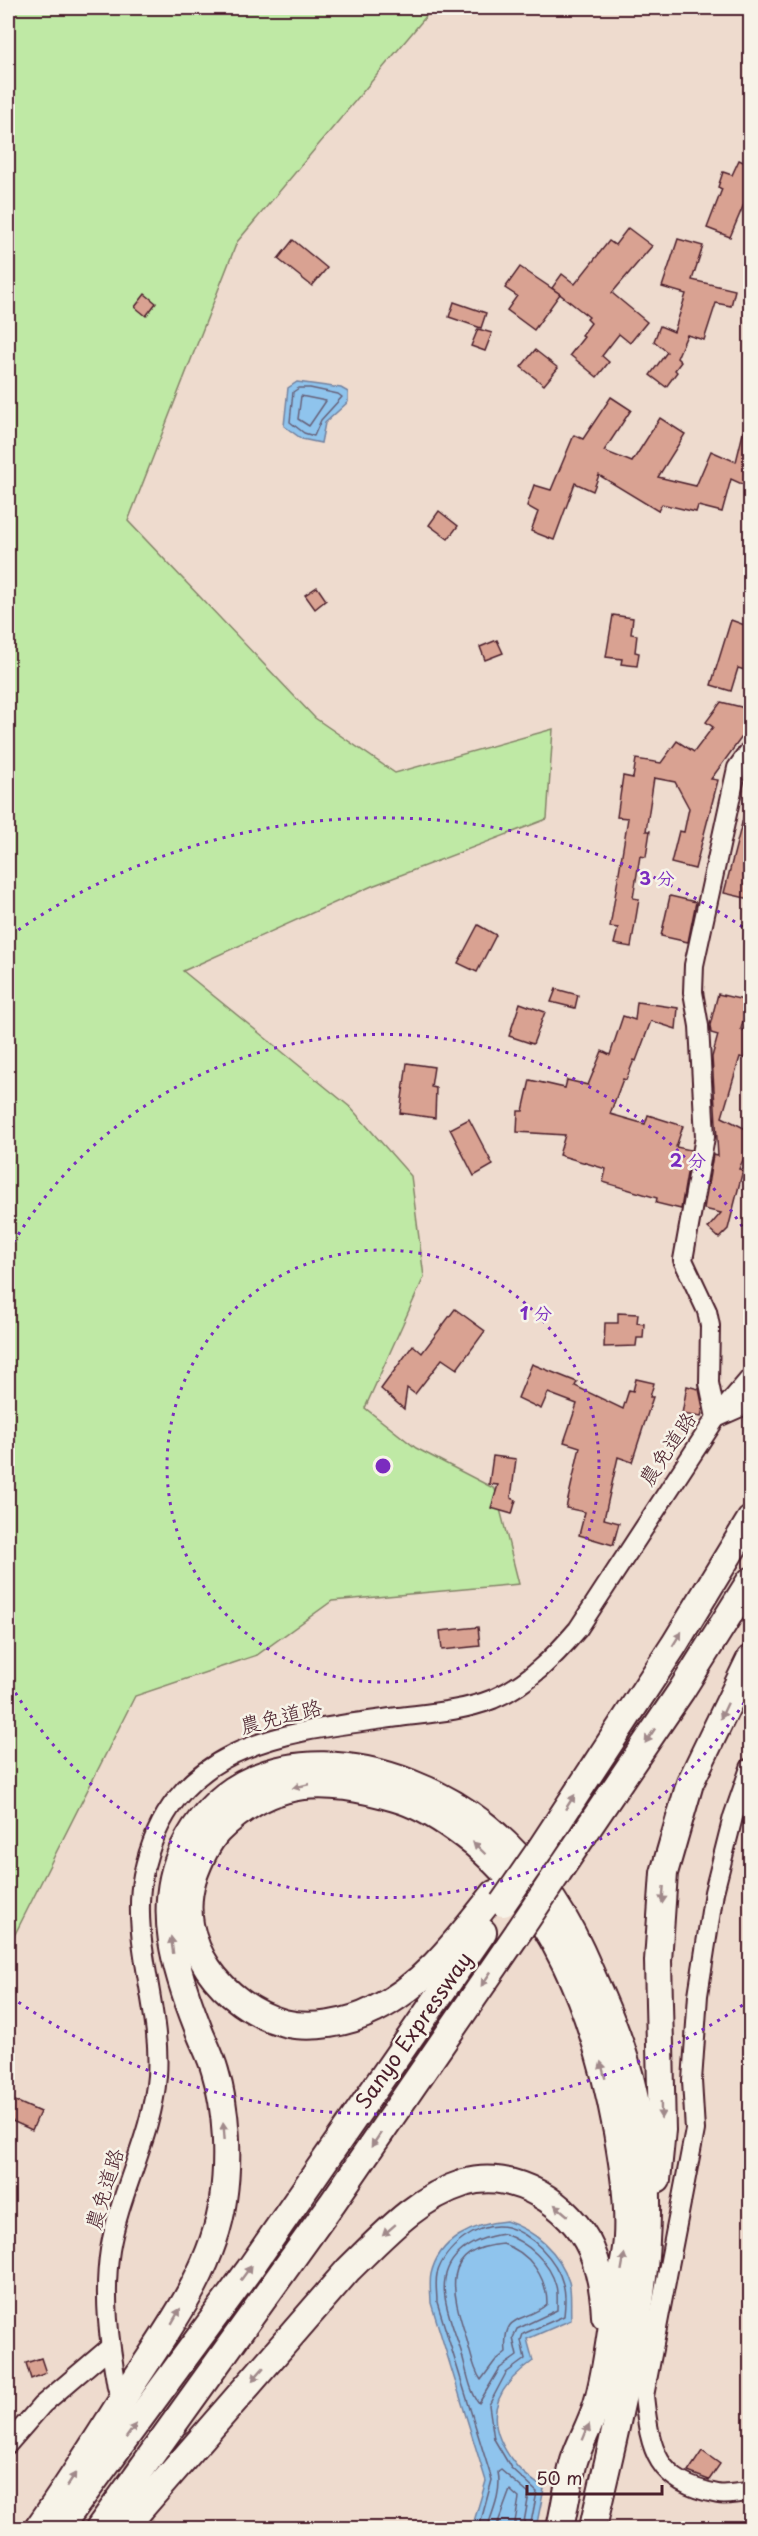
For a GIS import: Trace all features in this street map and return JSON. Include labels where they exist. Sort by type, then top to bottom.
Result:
[{"type":"highway","name":"Sanyo Expressway","points":[[59,2529],[249,2270],[498,1899],[538,1851],[674,1645],[750,1520]]},
{"type":"highway","name":"Sanyo Expressway","points":[[99,2529],[333,2202],[681,1691],[750,1581]]},
{"type":"highway","points":[[645,2237],[655,2207],[662,2130],[658,1961],[664,1873],[690,1783],[750,1659]]},
{"type":"highway","points":[[38,2529],[175,2318],[209,2255],[223,2203],[226,2159],[216,2073],[174,1959],[169,1920],[171,1888],[181,1852],[197,1825],[229,1791],[275,1770],[319,1764],[361,1768],[408,1782],[446,1800],[486,1826],[534,1872],[570,1927],[609,2013],[633,2086],[646,2172],[645,2237],[638,2305],[593,2529]]},
{"type":"highway","points":[[498,1899],[440,1960],[411,1986],[372,2011],[331,2024],[287,2024],[249,2009],[219,1983],[199,1955],[189,1924],[189,1892],[199,1860],[214,1835],[241,1810],[258,1801],[276,1792],[316,1783],[354,1787],[401,1799],[437,1816],[473,1842],[517,1886],[554,1940],[591,2023],[610,2095],[624,2172],[627,2238],[607,2361],[597,2406],[574,2461],[560,2529]]},
{"type":"highway","points":[[124,2529],[348,2271],[388,2231],[427,2199],[465,2182],[499,2180],[530,2188],[566,2213],[591,2248],[604,2293],[607,2361]]},
{"type":"street","points":[[750,750],[736,768],[692,978],[699,1026],[705,1137],[683,1260],[707,1311],[710,1326],[709,1383],[716,1418],[750,1403]]},
{"type":"street","name":"農免道路","points":[[117,2387],[110,2347],[107,2297],[110,2250],[124,2196],[143,2144],[153,2106],[157,2073],[156,2032],[140,1917],[142,1879],[151,1841],[170,1809],[193,1780],[224,1757],[258,1742],[299,1731],[462,1709],[495,1698],[530,1677],[555,1657],[578,1629],[716,1418],[750,1378]]},
{"type":"street","points":[[750,1768],[733,1817],[714,1892],[698,1995],[692,2081],[695,2130],[644,2396],[649,2440],[666,2472],[696,2488],[720,2495],[750,2492]]},
{"type":"street","points":[[8,2445],[42,2405],[110,2347]]},
{"type":"green space","points":[[8,8],[433,8],[237,242],[128,521],[315,718],[395,773],[553,729],[547,819],[372,886],[183,971],[350,1107],[411,1176],[424,1277],[365,1408],[416,1448],[495,1489],[519,1584],[332,1601],[257,1655],[135,1696],[8,1948]]},
{"type":"water","points":[[297,382],[341,388],[348,392],[348,402],[325,423],[321,443],[302,439],[284,426],[288,388]]},
{"type":"water","points":[[506,2221],[536,2236],[559,2261],[570,2286],[571,2320],[527,2339],[533,2361],[508,2383],[496,2408],[495,2421],[505,2449],[518,2468],[544,2489],[536,2528],[472,2528],[486,2481],[431,2303],[430,2277],[441,2251],[459,2236],[481,2226]]},
{"type":"building","points":[[739,160],[750,165],[750,190],[730,237],[707,228],[722,189],[718,187],[723,172],[732,175]]},
{"type":"building","points":[[628,228],[652,246],[612,293],[647,322],[630,343],[619,334],[602,356],[609,362],[597,377],[570,355],[584,337],[582,335],[591,323],[587,319],[589,317],[552,288],[562,274],[575,284],[609,241],[615,245]]},
{"type":"building","points":[[678,239],[703,246],[692,280],[735,290],[731,306],[716,303],[704,340],[687,335],[677,358],[681,362],[675,370],[677,372],[666,387],[650,375],[667,352],[654,341],[660,326],[674,332],[686,294],[662,287]]},
{"type":"building","points":[[293,240],[327,268],[312,286],[278,259]]},
{"type":"building","points":[[520,267],[560,294],[534,330],[507,310],[517,296],[505,288]]},
{"type":"building","points":[[145,294],[156,303],[146,316],[135,307]]},
{"type":"building","points":[[454,302],[486,313],[481,328],[449,317]]},
{"type":"building","points":[[478,329],[492,333],[485,351],[471,346]]},
{"type":"building","points":[[535,350],[558,368],[544,385],[521,367]]},
{"type":"building","points":[[611,397],[631,410],[604,451],[632,462],[660,418],[685,434],[658,477],[696,486],[711,451],[736,462],[745,425],[750,426],[750,470],[744,485],[731,479],[722,512],[698,506],[696,512],[662,504],[658,511],[599,475],[593,491],[575,483],[554,540],[531,531],[538,512],[527,506],[534,485],[551,490],[574,435],[583,439]]},
{"type":"building","points":[[439,511],[458,526],[448,539],[429,525]]},
{"type":"building","points":[[317,587],[326,600],[315,609],[305,595]]},
{"type":"building","points":[[613,615],[633,618],[631,634],[637,635],[635,652],[639,653],[637,666],[621,664],[622,659],[606,657]]},
{"type":"building","points":[[731,620],[750,627],[750,663],[748,671],[738,668],[731,691],[711,685]]},
{"type":"building","points":[[497,640],[503,653],[485,660],[480,647]]},
{"type":"building","points":[[721,702],[741,707],[750,714],[750,726],[711,779],[718,780],[695,869],[671,863],[679,831],[684,832],[689,808],[675,782],[654,778],[646,831],[650,831],[646,857],[640,856],[633,898],[639,899],[631,947],[614,944],[618,928],[610,927],[628,818],[617,817],[623,776],[633,778],[636,759],[661,763],[677,741],[694,752],[713,727],[706,722]]},
{"type":"building","points":[[744,815],[750,815],[750,899],[724,893]]},
{"type":"building","points":[[670,896],[696,902],[688,942],[661,936]]},
{"type":"building","points":[[478,925],[496,935],[477,972],[458,963]]},
{"type":"building","points":[[556,989],[578,995],[575,1008],[551,1002]]},
{"type":"building","points":[[718,994],[748,1001],[741,1029],[750,1033],[750,1060],[740,1057],[722,1117],[750,1131],[750,1144],[739,1169],[743,1170],[728,1229],[719,1238],[708,1228],[721,1213],[704,1209],[713,1155],[718,1156],[712,1057],[718,1035],[711,1033],[710,1025]]},
{"type":"building","points":[[637,1002],[678,1008],[676,1029],[651,1021],[636,1061],[634,1060],[626,1080],[623,1079],[610,1114],[645,1124],[648,1115],[683,1126],[676,1147],[691,1150],[681,1209],[656,1203],[657,1198],[603,1182],[606,1169],[559,1155],[565,1135],[517,1132],[518,1111],[523,1111],[530,1080],[565,1088],[567,1080],[588,1085],[602,1051],[610,1055],[623,1016],[635,1020]]},
{"type":"building","points":[[520,1003],[545,1012],[533,1044],[509,1036]]},
{"type":"building","points":[[407,1063],[434,1067],[431,1087],[436,1088],[435,1118],[400,1113]]},
{"type":"building","points":[[469,1119],[493,1165],[474,1176],[450,1129]]},
{"type":"building","points":[[455,1309],[485,1331],[457,1369],[442,1359],[415,1394],[407,1388],[404,1409],[381,1389],[413,1345],[422,1353]]},
{"type":"building","points":[[618,1313],[638,1314],[637,1323],[644,1324],[643,1338],[637,1338],[636,1346],[604,1347],[605,1323],[618,1323]]},
{"type":"building","points":[[532,1364],[577,1382],[575,1386],[623,1409],[629,1390],[633,1391],[636,1379],[654,1383],[650,1397],[653,1397],[632,1462],[618,1457],[604,1519],[619,1523],[613,1545],[579,1535],[585,1512],[566,1508],[580,1447],[564,1442],[577,1404],[548,1393],[541,1409],[518,1398]]},
{"type":"building","points":[[687,1386],[699,1389],[703,1408],[701,1417],[682,1414]]},
{"type":"building","points":[[493,1456],[516,1459],[511,1498],[516,1500],[512,1514],[491,1508],[498,1485],[489,1484]]},
{"type":"building","points":[[478,1627],[480,1646],[442,1650],[440,1631]]},
{"type":"building","points":[[13,2100],[40,2112],[32,2130],[8,2119]]},
{"type":"building","points":[[41,2358],[46,2373],[31,2379],[26,2363]]},
{"type":"building","points":[[702,2451],[720,2464],[709,2480],[688,2472]]},
{"type":"tunnel","points":[[126,2430],[146,2528]]}]
